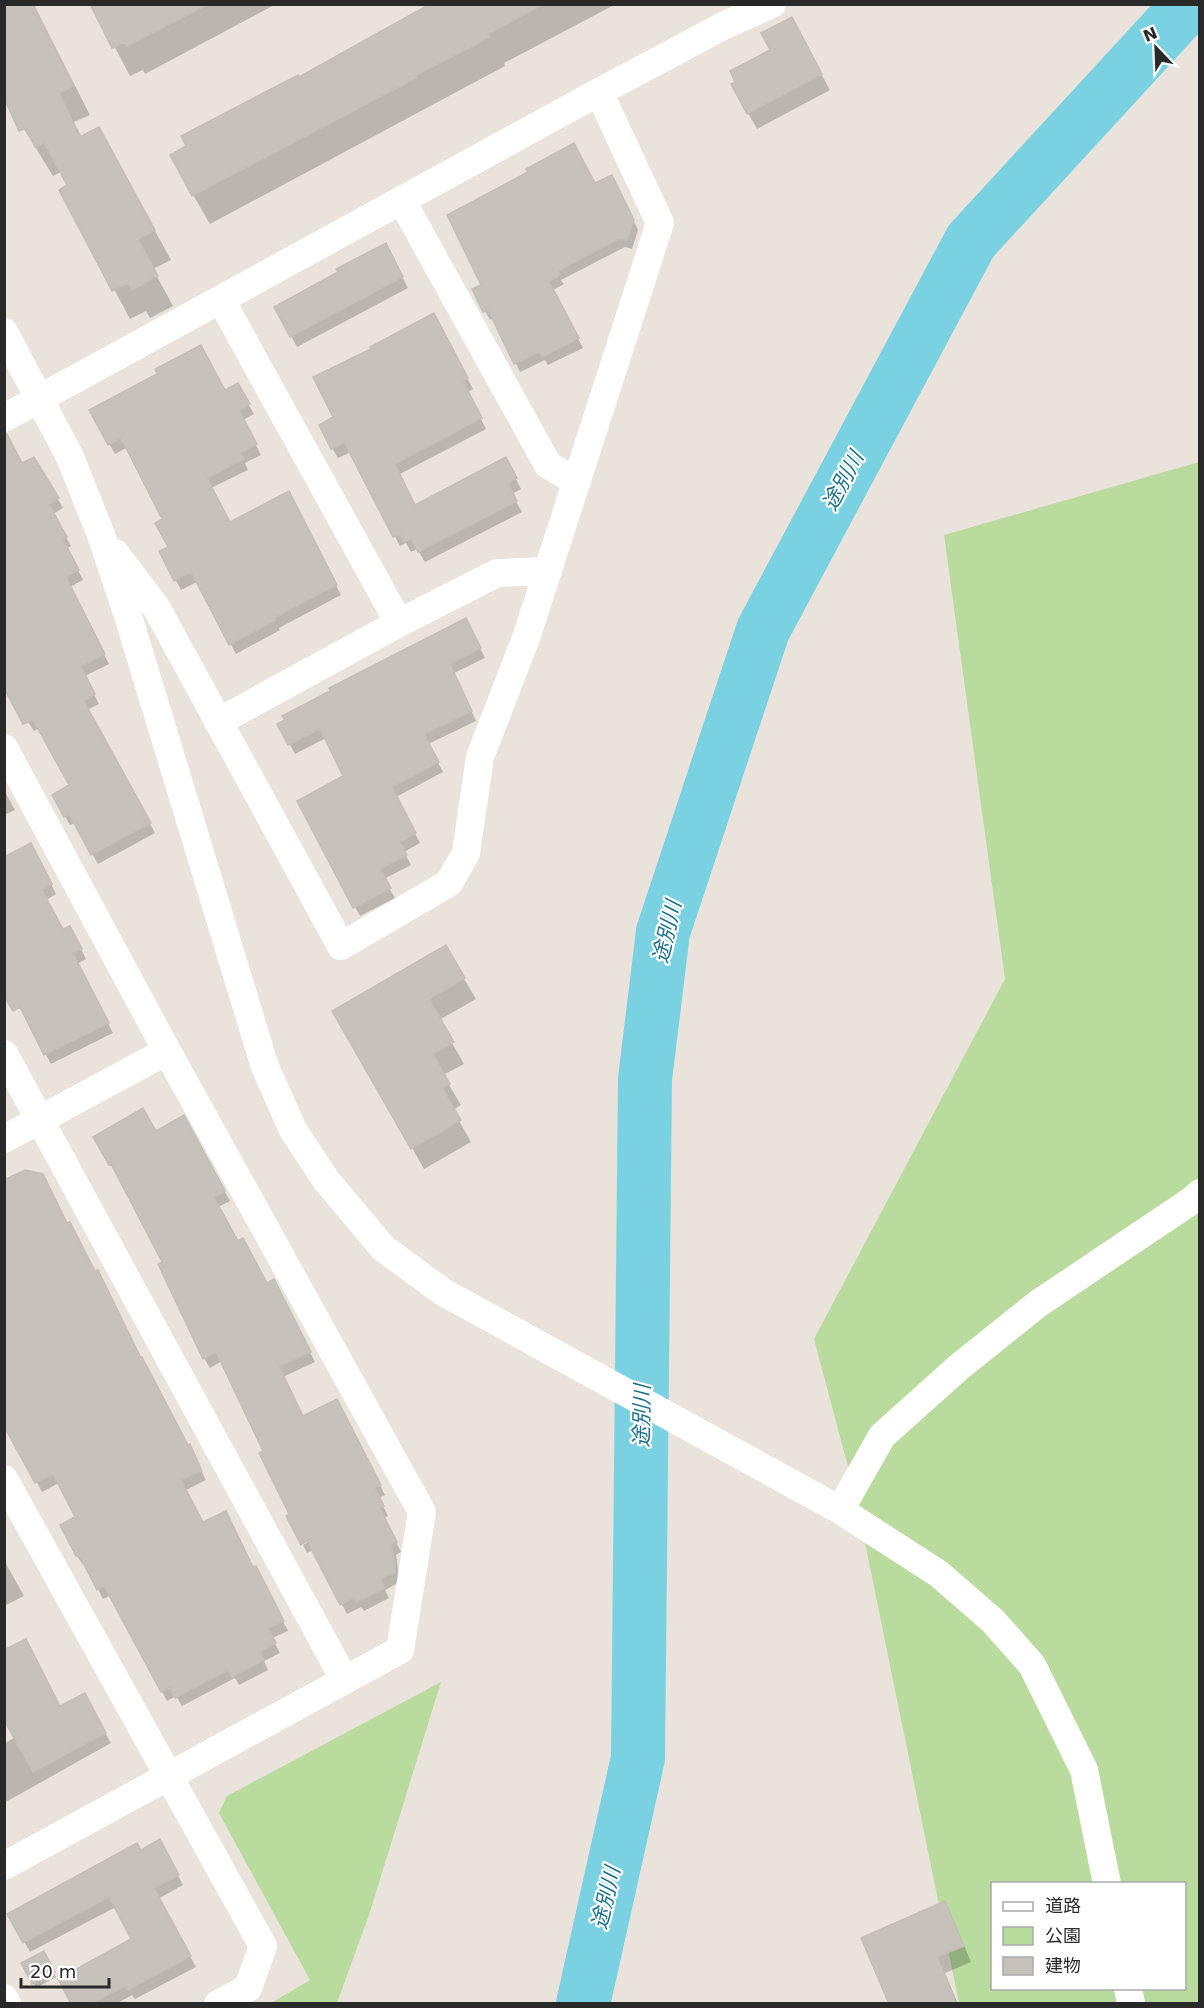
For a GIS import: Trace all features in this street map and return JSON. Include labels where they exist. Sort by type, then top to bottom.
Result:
[{"type":"street","points":[[4,418],[599,92],[725,25],[770,5]]},
{"type":"street","points":[[101,535],[156,606],[340,946],[449,883],[466,853],[480,757],[526,638],[660,223],[599,92]]},
{"type":"street","points":[[402,201],[548,465],[577,482]]},
{"type":"street","points":[[221,300],[399,623]]},
{"type":"street","points":[[4,332],[70,457],[101,535],[129,619],[265,1067],[293,1130],[326,1180],[383,1248],[443,1292],[519,1336],[840,1510],[939,1574],[993,1621],[1032,1665],[1084,1770],[1107,1882]]},
{"type":"street","points":[[218,722],[399,623],[497,573],[548,571]]},
{"type":"street","points":[[4,748],[167,1051],[422,1512],[400,1650],[4,1866]]},
{"type":"street","points":[[4,1140],[167,1051]]},
{"type":"street","points":[[4,1054],[344,1679]]},
{"type":"street","points":[[840,1510],[882,1436],[950,1375],[1039,1303],[1200,1193]]},
{"type":"street","points":[[4,1479],[263,1946],[248,1988],[218,2004]]},
{"type":"street","points":[[4,1998],[7,2004]]},
{"type":"green space","points":[[1199,462],[1199,2003],[959,2003],[854,1489],[814,1339],[1005,979],[944,535]]},
{"type":"green space","points":[[441,1682],[369,1915],[337,2003],[271,2003],[310,1980],[219,1813],[227,1796]]},
{"type":"building","points":[[4,4],[33,4],[74,86],[59,93],[80,137],[99,127],[155,230],[138,239],[158,276],[132,290],[128,283],[112,291],[59,190],[67,185],[44,143],[35,147],[26,128],[19,131],[4,98]]},
{"type":"building","points":[[90,4],[209,4],[127,46],[125,42],[112,48]]},
{"type":"building","points":[[430,4],[544,4],[488,34],[490,37],[415,76],[416,78],[192,196],[170,155],[186,146],[181,136],[298,75],[299,77]]},
{"type":"building","points":[[792,17],[822,74],[747,114],[731,84],[735,82],[730,71],[770,50],[761,33]]},
{"type":"building","points":[[574,143],[595,183],[612,175],[634,220],[627,241],[620,238],[558,271],[560,275],[549,281],[579,338],[542,357],[539,352],[514,364],[488,310],[483,312],[472,289],[481,285],[447,215],[528,172],[526,169]]},
{"type":"building","points":[[386,243],[403,277],[290,337],[274,307],[338,272],[336,269]]},
{"type":"building","points":[[434,313],[468,378],[463,381],[482,418],[395,464],[415,505],[506,457],[517,478],[508,483],[517,501],[418,552],[411,539],[404,542],[400,534],[393,537],[344,442],[331,449],[319,425],[333,417],[313,377],[371,349],[370,347]]},
{"type":"building","points":[[201,345],[225,390],[238,383],[250,404],[239,410],[257,444],[240,453],[244,459],[207,478],[230,522],[289,491],[337,585],[275,617],[276,620],[229,645],[191,572],[174,581],[159,551],[168,547],[155,523],[162,519],[121,438],[108,445],[89,410],[157,374],[155,369]]},
{"type":"building","points":[[4,434],[7,434],[22,463],[34,457],[59,498],[49,504],[67,537],[63,539],[79,570],[66,577],[105,654],[81,666],[95,694],[84,701],[151,823],[91,855],[69,814],[64,817],[52,795],[69,785],[33,720],[23,724],[4,688]]},
{"type":"building","points":[[466,618],[481,648],[450,664],[472,711],[424,734],[439,762],[392,787],[416,833],[400,842],[407,855],[380,869],[391,888],[353,908],[297,801],[343,776],[320,729],[288,745],[277,724],[285,720],[282,716],[330,691],[329,688]]},
{"type":"building","points":[[31,843],[52,884],[42,890],[63,929],[70,926],[82,949],[73,953],[109,1023],[44,1055],[20,1007],[13,1011],[4,996],[4,857]]},
{"type":"building","points":[[446,945],[465,978],[429,999],[454,1042],[433,1054],[450,1084],[442,1088],[461,1120],[411,1149],[332,1011]]},
{"type":"building","points":[[143,1108],[156,1131],[184,1115],[225,1191],[214,1197],[238,1241],[243,1238],[267,1283],[274,1279],[311,1352],[279,1366],[303,1416],[337,1399],[381,1485],[375,1488],[384,1506],[380,1508],[397,1542],[391,1545],[396,1572],[381,1579],[385,1588],[357,1602],[354,1598],[340,1605],[307,1541],[301,1545],[286,1516],[289,1514],[259,1453],[263,1451],[216,1352],[203,1359],[158,1264],[162,1262],[111,1164],[109,1165],[93,1137]]},
{"type":"building","points":[[25,1170],[43,1174],[67,1223],[70,1222],[95,1271],[98,1270],[141,1358],[188,1445],[190,1444],[202,1471],[181,1480],[203,1522],[226,1511],[253,1567],[256,1566],[284,1621],[268,1628],[276,1643],[260,1651],[264,1660],[232,1677],[228,1670],[175,1698],[170,1687],[161,1692],[104,1586],[97,1590],[79,1555],[76,1556],[60,1525],[75,1517],[53,1474],[35,1483],[4,1426],[4,1180]]},
{"type":"building","points":[[26,1639],[60,1706],[85,1693],[106,1733],[33,1772],[4,1720],[4,1650]]},
{"type":"building","points":[[160,1839],[179,1875],[154,1888],[191,1956],[128,1990],[125,1986],[91,2004],[71,2004],[58,1979],[131,1939],[109,1897],[23,1943],[7,1914],[137,1843],[141,1850]]},
{"type":"building","points":[[945,1901],[964,1946],[937,1957],[957,2004],[889,2004],[861,1938]]},
{"type":"building","points":[[44,1951],[55,1972],[32,1984],[21,1963]]},
{"type":"waterway","name":"途別川","points":[[583,2004],[638,1758],[645,1079],[663,932],[763,630],[971,241],[1189,4]]}]
